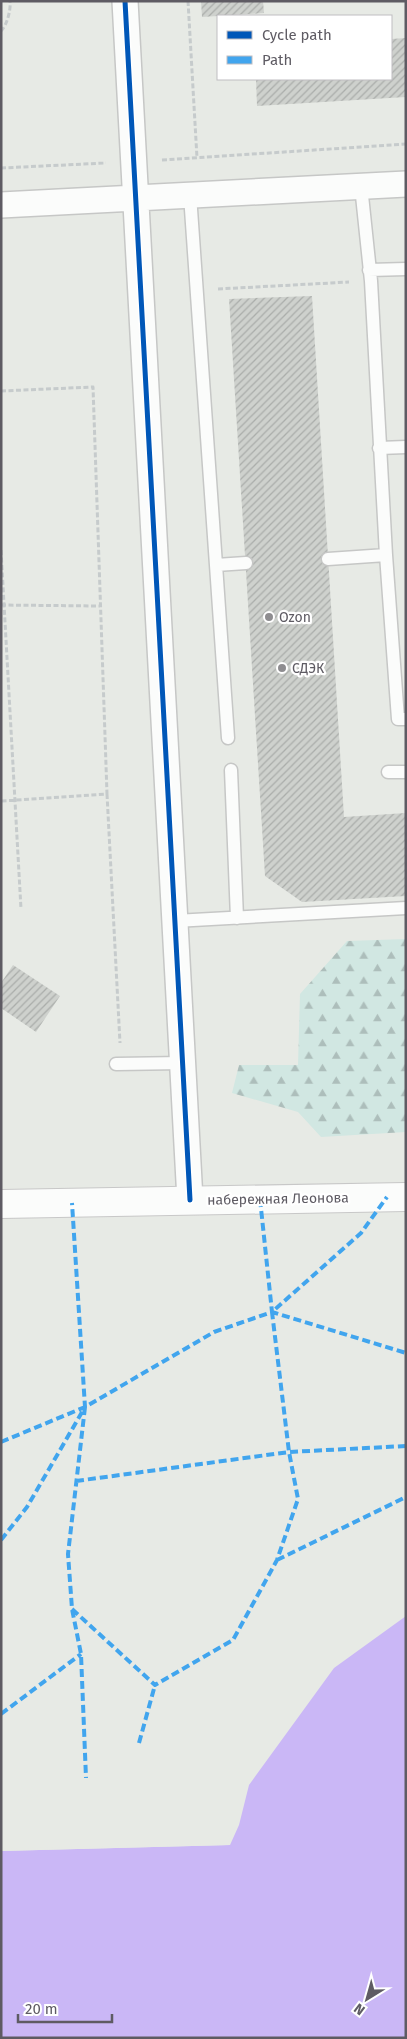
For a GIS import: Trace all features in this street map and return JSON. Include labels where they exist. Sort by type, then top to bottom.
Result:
[{"type":"main road","name":"набережная Леонова","points":[[1,1204],[406,1196]]},
{"type":"street","points":[[125,1],[190,1200]]},
{"type":"street","points":[[1,205],[406,184]]},
{"type":"lane","points":[[362,186],[370,276],[379,448],[398,719],[406,719]]},
{"type":"lane","points":[[190,195],[228,738]]},
{"type":"lane","points":[[370,276],[406,269]]},
{"type":"lane","points":[[379,448],[406,446]]},
{"type":"lane","points":[[328,558],[386,555]]},
{"type":"lane","points":[[216,564],[246,563]]},
{"type":"lane","points":[[231,770],[237,918]]},
{"type":"lane","points":[[388,772],[406,772]]},
{"type":"lane","points":[[175,922],[406,908]]},
{"type":"lane","points":[[119,1064],[183,1063]]},
{"type":"path","points":[[1,31],[4,28],[10,1]]},
{"type":"path","points":[[188,1],[197,158]]},
{"type":"path","points":[[1,168],[134,162],[406,144]]},
{"type":"path","points":[[197,291],[370,276]]},
{"type":"path","points":[[1,390],[93,387],[107,794],[119,1064]]},
{"type":"path","points":[[1,550],[22,909]]},
{"type":"path","points":[[3,605],[100,606]]},
{"type":"path","points":[[1,800],[107,794]]},
{"type":"green space","points":[[406,939],[406,1132],[321,1137],[298,1112],[232,1093],[239,1065],[298,1065],[300,994],[347,941]]},
{"type":"shaded area","points":[[406,1616],[406,2038],[1,2038],[1,1851],[230,1845],[239,1825],[249,1785],[334,1668]]},
{"type":"pier","points":[[230,1838],[230,1845],[1,1851],[1,1849],[228,1843]]},
{"type":"building","points":[[201,1],[263,1],[264,13],[202,17]]},
{"type":"building","points":[[406,38],[406,97],[257,106],[256,80],[392,80],[392,39]]},
{"type":"building","points":[[312,296],[344,817],[406,813],[406,896],[302,902],[265,876],[229,299]]},
{"type":"building","points":[[13,965],[60,996],[36,1032],[1,1008],[1,983]]},
{"type":"marked path","points":[[72,1609],[155,1685],[233,1640],[277,1560],[298,1499],[289,1452],[272,1312],[361,1233],[387,1197]]},
{"type":"marked path","points":[[260,1199],[272,1312]]},
{"type":"marked path","points":[[1,1540],[27,1507],[85,1407],[72,1203]]},
{"type":"marked path","points":[[1,1442],[85,1407],[214,1332],[272,1312],[406,1353]]},
{"type":"marked path","points":[[85,1407],[68,1554],[72,1609],[81,1654],[86,1778]]},
{"type":"marked path","points":[[76,1481],[289,1452],[406,1446]]},
{"type":"marked path","points":[[277,1560],[406,1497]]},
{"type":"marked path","points":[[1,1714],[81,1654]]},
{"type":"marked path","points":[[139,1743],[155,1685]]},
{"type":"cycle path","points":[[125,1],[190,1200]]},
{"type":"place","name":"Ozon","points":[[269,617]]},
{"type":"place","name":"СДЭК","points":[[282,668]]}]
